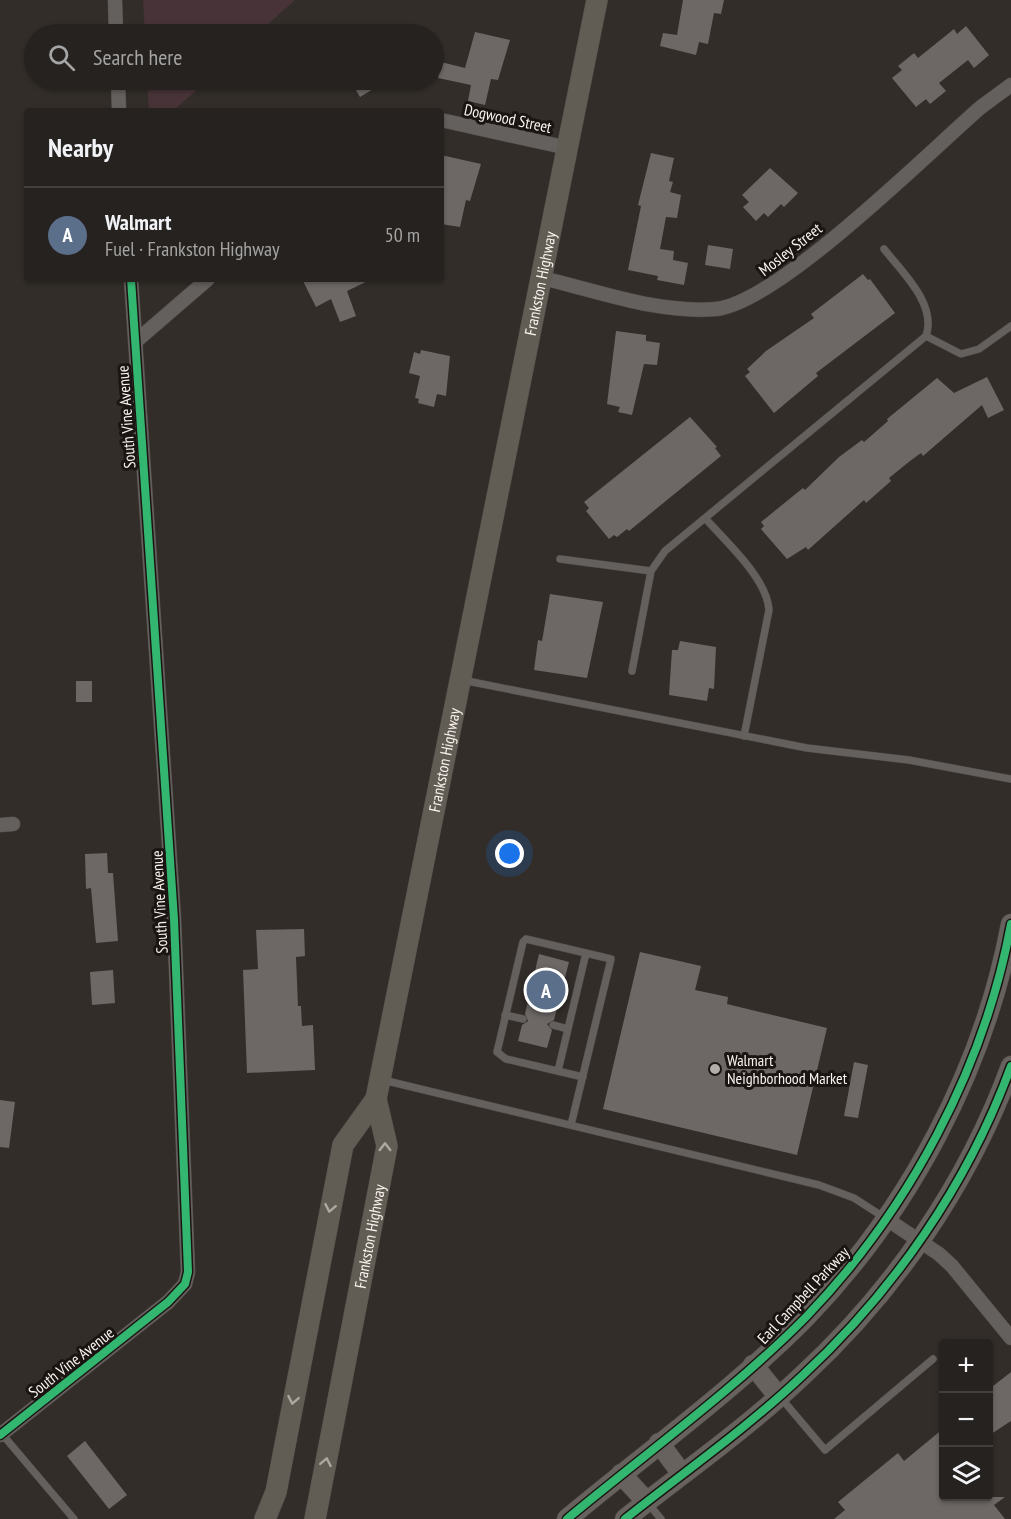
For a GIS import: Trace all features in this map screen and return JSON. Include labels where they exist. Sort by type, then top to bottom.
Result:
[{"type":"main road","name":"Frankston Highway","points":[[315,1519],[387,1146],[379,1089],[597,0]]},
{"type":"main road","name":"Earl Campbell Parkway","points":[[567,1519],[753,1365],[830,1290],[867,1246],[935,1139],[959,1088],[992,998],[1011,924]]},
{"type":"main road","points":[[625,1519],[779,1396],[851,1327],[920,1241],[964,1169],[1011,1066]]},
{"type":"main road","points":[[270,1519],[343,1144],[379,1089]]},
{"type":"main road","points":[[753,1365],[779,1396]]},
{"type":"main road","points":[[659,1443],[682,1474]]},
{"type":"main road","points":[[621,1474],[647,1502]]},
{"type":"main road","points":[[265,1519],[276,1492]]},
{"type":"street","points":[[115,0],[116,24]]},
{"type":"street","name":"Mosley Street","points":[[542,278],[666,306],[715,309],[739,303],[770,286],[814,252],[981,106],[1011,85]]},
{"type":"street","points":[[118,90],[119,108]]},
{"type":"street","name":"Dogwood Street","points":[[444,121],[568,148]]},
{"type":"street","name":"South Vine Avenue","points":[[1,1435],[168,1302],[185,1284],[188,1272],[174,919],[130,282]]},
{"type":"street","points":[[135,342],[205,282]]},
{"type":"street","points":[[885,1218],[952,1266],[1011,1338]]},
{"type":"lane","points":[[632,671],[651,571],[665,551],[926,336],[928,329],[926,312],[921,297],[884,249]]},
{"type":"lane","points":[[926,336],[961,354],[979,349],[1011,326]]},
{"type":"lane","points":[[705,518],[753,575],[768,598],[769,610],[744,736]]},
{"type":"lane","points":[[560,559],[651,571]]},
{"type":"lane","points":[[462,680],[807,748],[909,760],[1011,779]]},
{"type":"lane","points":[[571,1125],[583,1077],[611,959],[526,939],[523,942],[497,1052],[501,1057],[583,1077]]},
{"type":"lane","points":[[558,1071],[586,953]]},
{"type":"lane","points":[[505,1015],[524,1019]]},
{"type":"lane","points":[[553,1025],[568,1029]]},
{"type":"lane","points":[[379,1089],[571,1125],[819,1185],[854,1198],[885,1218]]},
{"type":"lane","points":[[779,1396],[825,1450],[933,1359]]},
{"type":"lane","points":[[1,1435],[74,1519]]},
{"type":"lane","points":[[647,1502],[661,1519]]},
{"type":"shaded area","points":[[143,0],[295,0],[268,24],[144,24]]},
{"type":"shaded area","points":[[148,90],[197,90],[176,108],[149,108]]},
{"type":"building","points":[[683,0],[724,0],[721,14],[714,13],[708,44],[699,42],[696,55],[660,46],[663,33],[677,35]]},
{"type":"building","points":[[966,26],[989,55],[974,68],[968,60],[939,83],[946,91],[930,104],[926,99],[916,107],[892,78],[902,70],[898,66],[914,53],[918,58],[954,29],[957,34]]},
{"type":"building","points":[[475,32],[510,40],[498,80],[491,79],[485,105],[468,101],[471,85],[444,79],[444,63],[465,68]]},
{"type":"building","points":[[356,90],[372,90],[360,97]]},
{"type":"building","points":[[651,153],[674,158],[669,181],[673,182],[670,192],[681,195],[677,218],[666,217],[660,249],[674,251],[673,260],[688,263],[684,285],[657,280],[658,276],[628,270],[641,206],[638,205]]},
{"type":"building","points":[[444,156],[481,164],[470,201],[466,200],[460,227],[444,224]]},
{"type":"building","points":[[770,168],[798,193],[784,207],[781,204],[768,217],[764,213],[756,221],[743,207],[749,202],[742,195]]},
{"type":"building","points":[[708,245],[733,249],[730,269],[705,265]]},
{"type":"building","points":[[863,274],[868,280],[870,279],[895,313],[816,373],[818,376],[774,413],[745,376],[750,372],[747,369],[766,351],[814,318],[811,314]]},
{"type":"building","points":[[304,282],[366,282],[347,291],[356,316],[340,322],[331,299],[316,307]]},
{"type":"building","points":[[616,331],[646,335],[646,341],[660,343],[657,365],[644,364],[632,415],[618,412],[620,407],[607,404]]},
{"type":"building","points":[[421,350],[450,356],[446,396],[437,394],[434,407],[418,403],[419,399],[415,398],[420,376],[409,373],[414,352],[420,354]]},
{"type":"building","points":[[987,377],[1004,410],[988,418],[982,405],[923,456],[921,453],[889,478],[891,481],[866,503],[864,500],[808,550],[806,547],[787,559],[761,529],[764,526],[761,522],[803,488],[805,490],[839,457],[862,440],[864,442],[888,421],[887,419],[937,378],[954,393]]},
{"type":"building","points":[[690,417],[717,447],[715,448],[721,456],[629,531],[627,529],[617,537],[614,535],[609,539],[586,511],[589,508],[584,502]]},
{"type":"building","points":[[550,594],[603,602],[587,678],[534,670],[538,640],[542,641]]},
{"type":"building","points":[[680,641],[716,647],[714,689],[709,688],[707,701],[669,695],[672,650],[678,650]]},
{"type":"building","points":[[76,681],[92,681],[92,702],[76,702]]},
{"type":"building","points":[[107,853],[108,873],[113,873],[118,941],[96,943],[91,888],[86,889],[85,854]]},
{"type":"building","points":[[304,929],[305,956],[296,957],[298,1006],[301,1006],[302,1026],[313,1025],[315,1070],[247,1073],[243,970],[258,969],[256,930]]},
{"type":"building","name":"Walmart Neighborhood Market","points":[[640,952],[701,966],[695,990],[728,997],[727,1004],[827,1028],[797,1155],[603,1109]]},
{"type":"building","points":[[539,954],[569,962],[554,1020],[547,1024],[552,1030],[547,1048],[518,1041],[522,1025],[528,1021],[525,1014]]},
{"type":"building","points":[[113,970],[115,1003],[92,1005],[90,972]]},
{"type":"building","points":[[854,1062],[868,1065],[858,1118],[844,1116]]},
{"type":"building","points":[[0,1100],[15,1102],[9,1148],[0,1147]]},
{"type":"building","points":[[1011,1372],[1011,1421],[993,1433],[993,1393],[993,1386]]},
{"type":"building","points":[[939,1432],[939,1501],[993,1501],[993,1497],[1005,1497],[994,1505],[1005,1519],[834,1519],[845,1510],[838,1502],[898,1453],[904,1461]]},
{"type":"building","points":[[85,1441],[127,1495],[109,1509],[67,1456]]},
{"type":"cycle path","points":[[0,1435],[168,1302],[185,1284],[188,1272],[174,919],[131,282]]},
{"type":"cycle path","points":[[567,1519],[779,1344],[843,1275],[878,1231],[909,1184],[937,1135],[961,1084],[982,1032],[999,978],[1011,924]]},
{"type":"cycle path","points":[[625,1519],[781,1395],[836,1343],[867,1308],[897,1272],[950,1194],[973,1152],[1011,1066]]},
{"type":"place","name":"Walmart","points":[[546,990]]},
{"type":"place","name":"Walmart Neighborhood Market","points":[[715,1069]]}]
